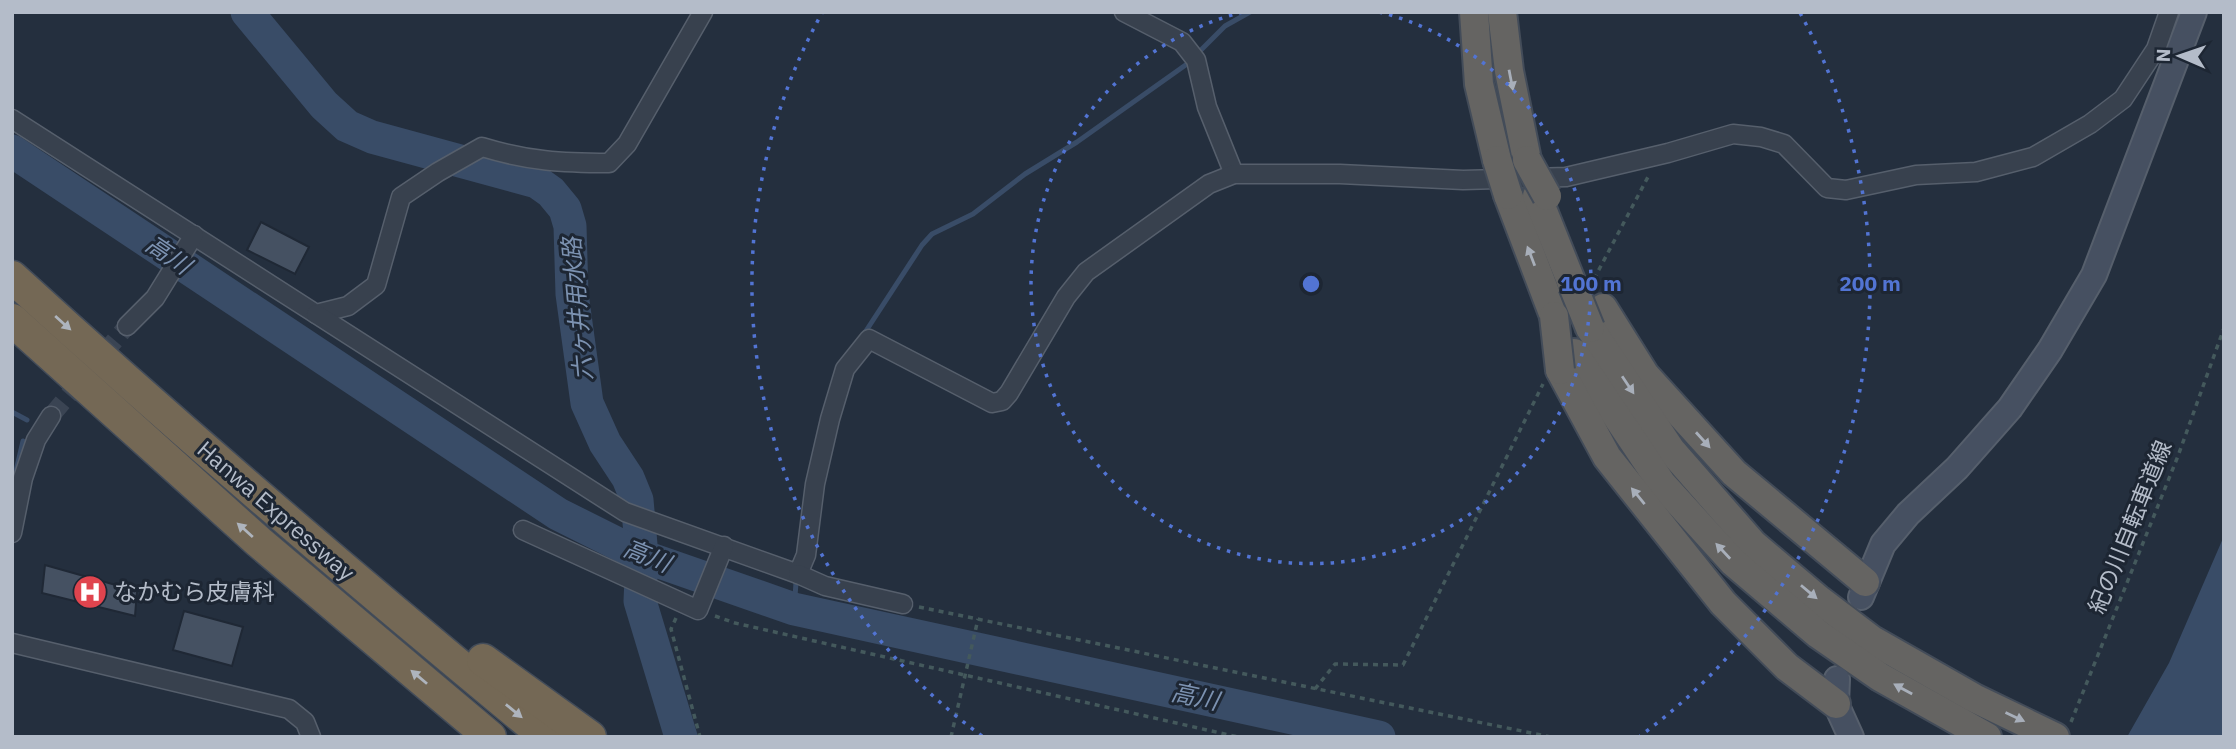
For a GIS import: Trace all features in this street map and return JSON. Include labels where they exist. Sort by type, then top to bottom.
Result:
[{"type":"highway","points":[[1475,12],[1479,84],[1497,160],[1554,316],[1560,367],[1607,457],[1724,603],[1787,667],[1837,691]]},
{"type":"highway","points":[[1502,12],[1509,71],[1527,160],[1588,297],[1671,450],[1753,544],[1818,599],[1968,710],[1987,737]]},
{"type":"highway","name":"Hanwa Expressway","points":[[12,277],[277,513],[546,737]]},
{"type":"highway","points":[[1588,297],[1645,375],[1734,473],[1863,590]]},
{"type":"highway","name":"Hanwa Expressway","points":[[12,320],[258,542],[484,733]]},
{"type":"highway","points":[[1560,367],[1733,562],[1818,634],[1880,677],[1968,710],[2063,730]]},
{"type":"highway","points":[[277,513],[590,737]]},
{"type":"main road","points":[[1863,590],[1883,544],[1908,513],[1957,468],[2010,408],[2050,350],[2094,275],[2194,12]]},
{"type":"main road","points":[[1837,691],[1847,736]]},
{"type":"street","points":[[316,314],[348,306],[376,285],[401,197],[473,150],[482,147],[514,157],[555,163],[609,163],[627,144],[704,12]]},
{"type":"street","points":[[1124,12],[1182,42],[1194,58],[1207,107],[1234,174]]},
{"type":"street","points":[[798,574],[806,555],[815,484],[845,369],[869,339],[992,403],[1002,401],[1066,297],[1086,272],[1209,184],[1234,174],[1340,174],[1463,180],[1566,177],[1733,134],[1760,137],[1784,144],[1827,188],[1846,190],[1916,175],[1976,172],[2033,157],[2090,124],[2123,99],[2156,49],[2169,12]]},
{"type":"street","points":[[12,119],[191,240],[316,314],[625,512],[722,553],[798,574],[825,586],[904,604]]},
{"type":"street","points":[[127,326],[155,298],[191,240]]},
{"type":"street","points":[[12,533],[23,478],[36,440],[51,416]]},
{"type":"street","points":[[523,530],[694,606],[722,553]]},
{"type":"street","points":[[12,643],[289,709],[305,722],[311,737]]},
{"type":"path","points":[[1588,297],[1660,154]]},
{"type":"path","name":"紀の川自転車道線","points":[[2063,730],[2178,456],[2224,328]]},
{"type":"path","points":[[1315,689],[1335,664],[1403,665],[1560,367]]},
{"type":"path","points":[[904,604],[978,622],[1551,737]]},
{"type":"path","points":[[700,737],[671,629],[694,606],[735,623],[966,673],[1238,737]]},
{"type":"path","points":[[951,737],[978,622]]},
{"type":"water","points":[[2224,536],[2224,737],[2127,737],[2169,663]]},
{"type":"building","points":[[261,222],[309,247],[295,274],[247,250]]},
{"type":"building","name":"なかむら皮膚科","points":[[45,565],[137,591],[135,616],[42,593]]},
{"type":"building","points":[[184,611],[243,627],[232,666],[173,650]]},
{"type":"waterway","name":"六ヶ井用水路","points":[[247,12],[324,105],[347,126],[372,137],[537,182],[551,192],[565,209],[570,226],[572,294],[587,403],[605,443],[628,478],[637,500],[642,556],[640,601],[681,737]]},
{"type":"waterway","points":[[864,334],[932,234],[973,214],[1025,174],[1077,142],[1187,64],[1225,26],[1250,12]]},
{"type":"waterway","name":"高川","points":[[12,151],[558,514],[642,556],[794,609],[1379,737]]},
{"type":"waterway","points":[[12,412],[27,420]]},
{"type":"waterway","points":[[15,475],[23,441]]},
{"type":"waterway","points":[[794,609],[796,583]]},
{"type":"tunnel","points":[[51,416],[127,326]]},
{"type":"place","name":"なかむら皮膚科","points":[[90,592]]}]
